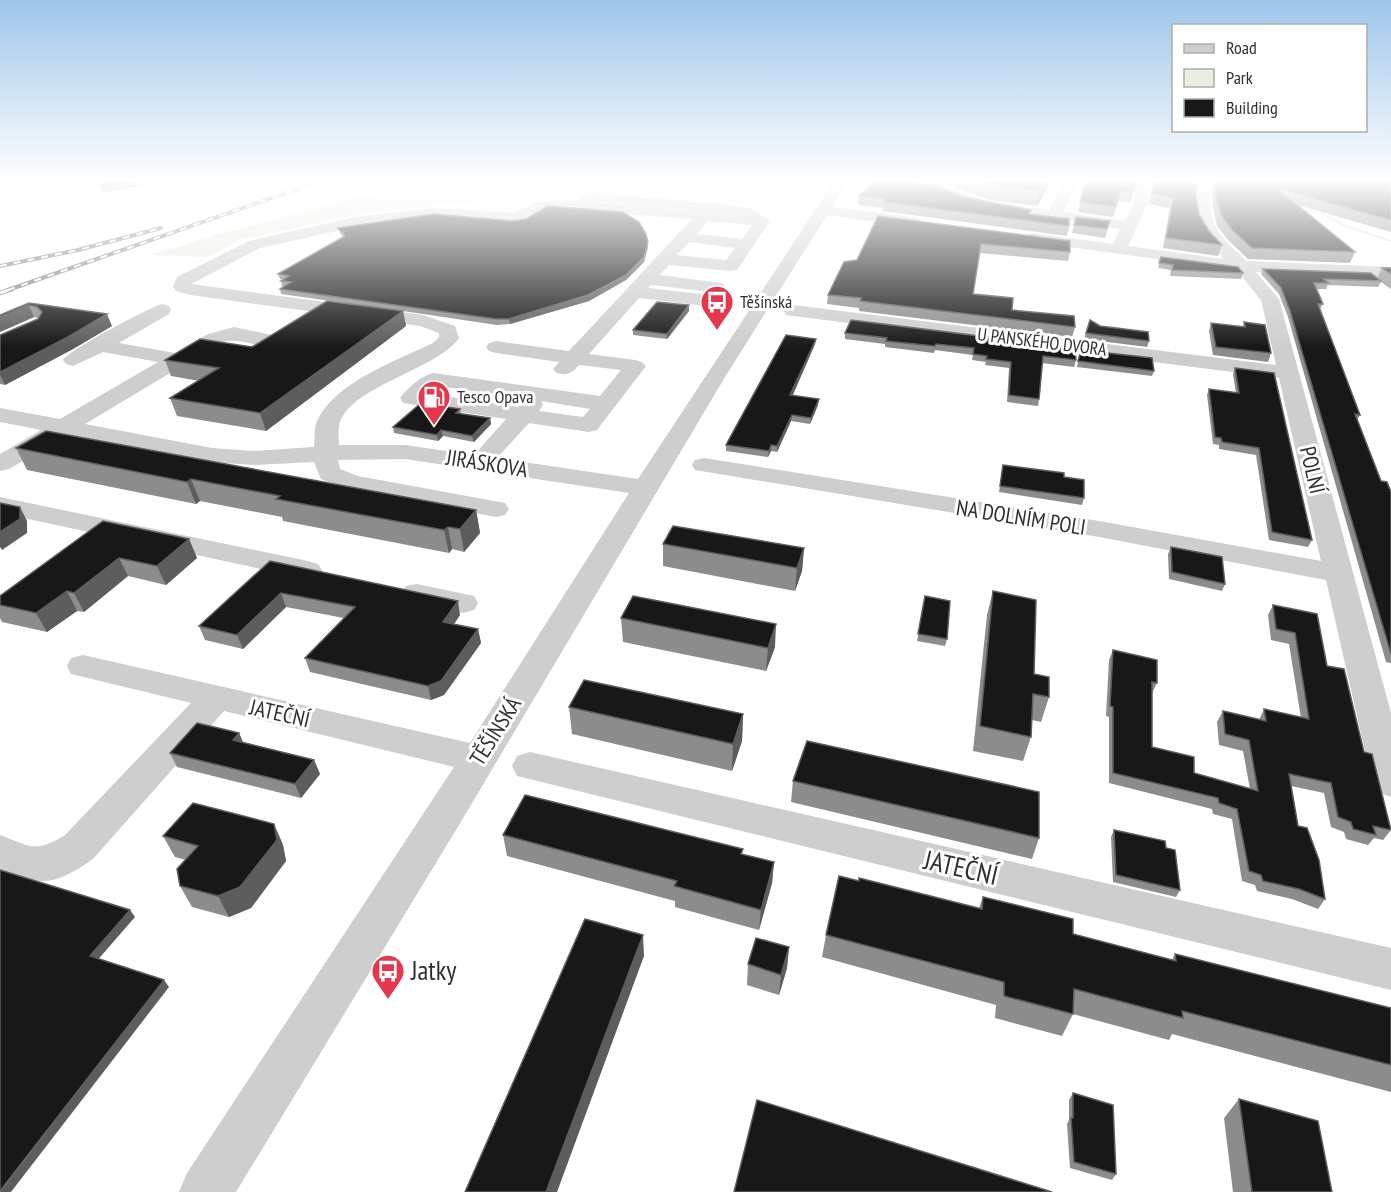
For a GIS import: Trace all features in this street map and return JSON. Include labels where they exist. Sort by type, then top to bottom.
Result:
[{"type":"street","points":[[293,236],[255,244],[183,281],[182,287],[190,290],[423,321],[448,330],[449,338],[441,347],[361,388],[338,406],[327,425],[328,454]]},
{"type":"street","points":[[665,236],[753,276],[765,272],[793,236]]},
{"type":"street","points":[[671,236],[679,243],[751,238],[679,243]]},
{"type":"street","points":[[480,463],[679,243],[690,236]]},
{"type":"street","name":"TĚŠÍNSKÁ","points":[[206,1192],[645,488],[807,236]]},
{"type":"street","points":[[1014,236],[1242,266],[1391,272]]},
{"type":"street","points":[[1119,249],[1125,236]]},
{"type":"street","name":"POLNÍ","points":[[1211,236],[1242,266],[1270,299],[1337,573],[1383,719],[1391,782]]},
{"type":"street","points":[[73,360],[162,310]]},
{"type":"street","name":"U PANSKÉHO DVORA","points":[[793,311],[1290,374]]},
{"type":"street","points":[[0,464],[215,338],[234,333],[269,340]]},
{"type":"street","points":[[99,345],[178,360]]},
{"type":"street","points":[[467,363],[452,366],[411,398],[589,425],[605,404],[621,384],[635,366],[574,358],[493,356],[559,375],[621,384]]},
{"type":"street","points":[[433,379],[605,404]]},
{"type":"street","name":"JIRÁSKOVA","points":[[0,415],[212,455],[253,458],[364,451],[405,452],[645,488]]},
{"type":"street","name":"JIRÁSKOVA","points":[[328,454],[326,465],[330,474],[340,479],[496,509]]},
{"type":"street","name":"NA DOLNÍM POLI","points":[[704,465],[1099,529],[1337,573]]},
{"type":"street","points":[[0,505],[336,576]]},
{"type":"street","points":[[393,588],[463,603]]},
{"type":"street","name":"JATEČNÍ","points":[[83,666],[478,759]]},
{"type":"street","points":[[0,852],[30,864],[55,863],[79,847],[216,698]]},
{"type":"street","name":"JATEČNÍ","points":[[530,766],[1391,969]]},
{"type":"green space","points":[[213,236],[260,236],[240,240],[207,257],[150,255]]},
{"type":"building","points":[[345,236],[646,236],[648,242],[644,257],[626,275],[588,295],[509,319],[280,289],[291,282],[281,281],[289,276],[278,274]]},
{"type":"building","points":[[869,236],[1029,236],[1070,241],[1070,252],[981,244],[973,294],[1013,298],[1012,310],[1074,316],[1075,327],[860,301],[861,298],[828,295],[844,262],[857,260]]},
{"type":"building","points":[[1166,236],[1213,236],[1222,245],[1166,238]]},
{"type":"building","points":[[1238,236],[1335,236],[1355,252],[1252,248]]},
{"type":"building","points":[[1161,257],[1238,267],[1243,273],[1172,270],[1173,265],[1159,263]]},
{"type":"building","points":[[1382,268],[1391,268],[1391,274]]},
{"type":"building","points":[[1263,269],[1371,273],[1381,281],[1324,279],[1329,283],[1314,283],[1323,304],[1318,304],[1360,415],[1355,414],[1381,481],[1387,482],[1391,492],[1391,654],[1290,311],[1281,288]]},
{"type":"building","points":[[327,301],[403,311],[260,413],[170,398],[219,368],[165,360],[200,339],[252,347]]},
{"type":"building","points":[[657,302],[689,305],[667,334],[633,330]]},
{"type":"building","points":[[29,303],[107,314],[0,372],[0,335],[38,319],[42,312],[37,307],[29,305],[0,317],[0,315]]},
{"type":"building","points":[[851,320],[1075,348],[1076,360],[1043,356],[1039,399],[1009,395],[1011,362],[986,359],[987,356],[973,354],[974,348],[886,341],[887,338],[845,333]]},
{"type":"building","points":[[1090,320],[1100,326],[1148,332],[1149,341],[1086,333]]},
{"type":"building","points":[[1244,322],[1265,325],[1271,353],[1216,347],[1211,323],[1245,327]]},
{"type":"building","points":[[786,335],[816,339],[790,395],[819,399],[811,418],[792,415],[777,446],[771,445],[769,451],[726,445]]},
{"type":"building","points":[[1081,350],[1152,358],[1154,371],[1078,361]]},
{"type":"building","points":[[1235,368],[1274,373],[1312,540],[1272,532],[1259,448],[1222,442],[1221,438],[1215,437],[1209,389],[1239,393]]},
{"type":"building","points":[[421,403],[460,409],[456,413],[490,418],[472,436],[441,430],[437,435],[393,427]]},
{"type":"building","points":[[46,431],[476,510],[460,529],[448,527],[444,530],[276,499],[280,496],[191,479],[187,482],[16,448]]},
{"type":"building","points":[[1003,465],[1064,473],[1064,477],[1084,480],[1084,498],[1000,486]]},
{"type":"building","points":[[0,503],[20,507],[20,519],[0,532]]},
{"type":"building","points":[[103,521],[189,539],[157,566],[119,558],[74,593],[67,591],[36,613],[0,605],[0,596]]},
{"type":"building","points":[[673,526],[804,548],[797,568],[663,544]]},
{"type":"building","points":[[1171,547],[1222,557],[1225,584],[1172,572]]},
{"type":"building","points":[[270,561],[458,601],[443,622],[478,629],[441,681],[428,686],[305,658],[355,607],[281,593],[237,635],[199,626]]},
{"type":"building","points":[[993,591],[1036,600],[1034,674],[1049,677],[1049,697],[1033,694],[1031,737],[980,726]]},
{"type":"building","points":[[633,596],[776,624],[768,648],[621,618]]},
{"type":"building","points":[[925,596],[950,601],[947,639],[918,634]]},
{"type":"building","points":[[1273,605],[1317,614],[1327,666],[1344,669],[1364,752],[1372,754],[1391,830],[1373,826],[1376,835],[1353,829],[1351,822],[1338,817],[1331,783],[1289,774],[1298,826],[1307,828],[1319,860],[1325,899],[1299,889],[1263,881],[1261,875],[1249,871],[1237,809],[1219,803],[1218,798],[1113,773],[1113,707],[1110,706],[1113,650],[1157,660],[1157,683],[1152,682],[1152,747],[1194,757],[1194,773],[1258,791],[1249,740],[1225,734],[1223,711],[1266,721],[1264,709],[1309,719],[1295,633],[1276,629]]},
{"type":"building","points":[[584,680],[743,714],[733,744],[569,707]]},
{"type":"building","points":[[197,723],[239,733],[233,740],[314,760],[295,784],[170,753]]},
{"type":"building","points":[[807,741],[1039,792],[1039,838],[793,781]]},
{"type":"building","points":[[525,795],[743,849],[741,854],[774,862],[761,910],[674,886],[677,881],[503,835]]},
{"type":"building","points":[[193,803],[274,824],[277,840],[240,887],[218,896],[180,886],[177,869],[198,846],[163,836]]},
{"type":"building","points":[[1114,830],[1165,841],[1166,848],[1175,850],[1180,890],[1116,875]]},
{"type":"building","points":[[0,870],[130,910],[90,956],[164,980],[0,1191]]},
{"type":"building","points":[[839,876],[859,881],[859,878],[982,909],[983,897],[1073,919],[1073,934],[1176,961],[1175,954],[1391,1008],[1391,1065],[1182,1011],[1183,1018],[1074,989],[1073,1014],[1004,996],[1004,982],[826,935]]},
{"type":"building","points":[[585,919],[643,935],[546,1192],[465,1192]]},
{"type":"building","points":[[756,938],[789,947],[781,975],[748,964]]},
{"type":"building","points":[[1073,1093],[1113,1105],[1116,1174],[1074,1162],[1071,1118],[1073,1118]]},
{"type":"building","points":[[1239,1099],[1318,1121],[1332,1192],[1252,1192]]},
{"type":"building","points":[[757,1100],[1052,1192],[734,1192]]},
{"type":"waterway","points":[[1374,236],[1391,241]]},
{"type":"railway","points":[[0,266],[78,250],[132,236]]},
{"type":"railway","points":[[8,290],[164,236]]},
{"type":"railway","points":[[0,293],[12,289]]},
{"type":"place","name":"Těšínská","points":[[717,331]]},
{"type":"place","name":"Tesco Opava","points":[[434,426]]},
{"type":"place","name":"Jatky","points":[[388,1000]]}]
